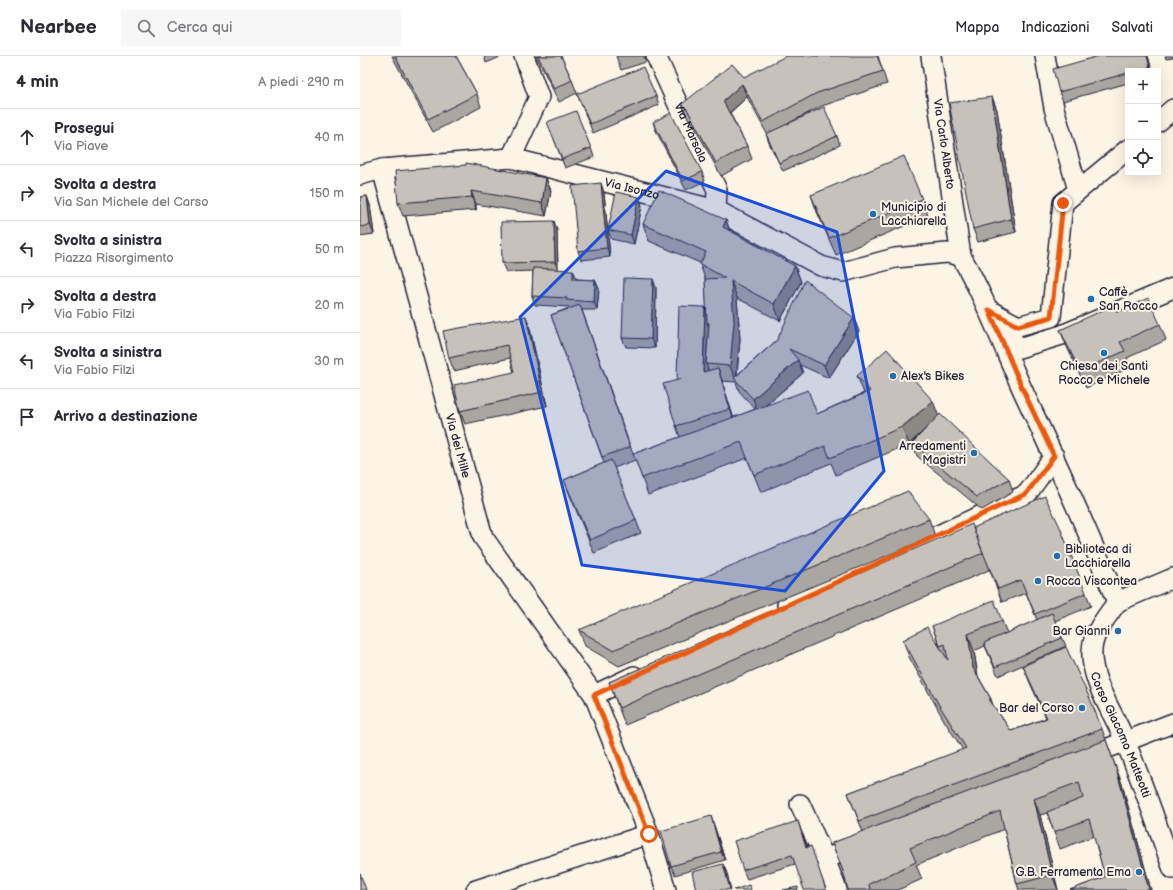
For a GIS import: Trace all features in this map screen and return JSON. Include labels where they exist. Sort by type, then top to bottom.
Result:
[{"type":"street","points":[[511,158],[538,97],[524,56]]},
{"type":"street","name":"Via Marsala","points":[[656,56],[717,190],[716,210]]},
{"type":"street","name":"Via Carlo Alberto","points":[[931,56],[961,256]]},
{"type":"street","points":[[1045,56],[1054,108],[1078,190]]},
{"type":"street","points":[[1161,119],[1173,109]]},
{"type":"street","points":[[989,310],[1018,326],[1051,317],[1063,203],[1125,152]]},
{"type":"street","name":"Via Isonzo","points":[[360,175],[382,169],[511,158],[716,210],[821,266],[843,272],[895,258],[947,253],[961,256]]},
{"type":"street","name":"Via dei Mille","points":[[382,169],[484,537],[594,695],[649,834],[666,890]]},
{"type":"street","points":[[961,256],[989,310],[1117,602],[1173,578]]},
{"type":"street","points":[[989,310],[1019,348],[1062,335],[1173,288]]},
{"type":"street","points":[[774,611],[1026,494],[1054,456]]},
{"type":"street","name":"Corso Giacomo Matteotti","points":[[1117,602],[1097,631],[1092,649],[1092,664],[1096,679],[1125,741],[1173,869]]},
{"type":"street","points":[[594,695],[652,668]]},
{"type":"street","points":[[1067,764],[1173,723]]},
{"type":"street","points":[[800,804],[825,859],[837,890]]},
{"type":"street","points":[[476,890],[649,834]]},
{"type":"street","points":[[825,859],[876,839]]},
{"type":"highlighted area","points":[[666,171],[837,232],[884,471],[785,591],[582,565],[520,317]]},
{"type":"building","points":[[395,56],[456,56],[477,94],[428,119]]},
{"type":"building","points":[[538,56],[561,56],[572,80],[554,89]]},
{"type":"building","points":[[786,56],[877,56],[883,71],[817,93],[763,122],[742,84],[723,101],[747,146],[716,163],[687,109],[682,104],[732,64],[744,77]]},
{"type":"building","points":[[1099,56],[1147,56],[1150,67],[1125,68],[1125,74],[1059,92],[1053,69]]},
{"type":"building","points":[[643,67],[656,96],[590,124],[577,94]]},
{"type":"building","points":[[992,97],[1011,219],[973,229],[949,103]]},
{"type":"building","points":[[824,107],[837,136],[779,163],[766,134]]},
{"type":"building","points":[[576,111],[591,148],[562,159],[547,122]]},
{"type":"building","points":[[671,113],[702,172],[683,181],[653,122]]},
{"type":"building","name":"Municipio di Lacchiarella","points":[[904,156],[922,199],[829,238],[811,195]]},
{"type":"building","points":[[466,163],[546,178],[542,203],[471,191],[472,197],[398,203],[395,171],[466,165]]},
{"type":"building","points":[[601,183],[607,248],[578,251],[572,186]]},
{"type":"building","points":[[659,190],[726,220],[723,227],[795,266],[774,304],[731,281],[734,322],[730,366],[706,364],[709,323],[707,323],[705,279],[725,278],[700,264],[706,252],[643,224]]},
{"type":"building","points":[[616,192],[639,197],[631,235],[608,230]]},
{"type":"building","points":[[367,196],[370,225],[360,227],[360,197]]},
{"type":"building","points":[[554,221],[555,262],[502,263],[501,222]]},
{"type":"building","points":[[533,268],[573,270],[573,279],[595,280],[594,302],[566,300],[567,298],[532,296]]},
{"type":"building","points":[[624,278],[653,279],[651,339],[622,338]]},
{"type":"building","points":[[805,280],[854,318],[824,365],[789,349],[798,360],[753,399],[734,378],[777,340]]},
{"type":"building","points":[[1148,298],[1160,324],[1120,342],[1125,351],[1080,371],[1060,330],[1114,305],[1117,312]]},
{"type":"building","points":[[580,305],[630,447],[602,457],[551,315]]},
{"type":"building","points":[[679,306],[705,307],[703,372],[718,368],[730,409],[676,426],[663,384],[681,379],[677,379]]},
{"type":"building","points":[[526,316],[542,392],[460,411],[454,385],[514,372],[507,345],[449,358],[443,331]]},
{"type":"building","points":[[887,349],[933,401],[902,427],[830,458],[825,446],[754,475],[741,442],[642,478],[633,454],[808,390],[817,414],[870,391],[857,376]]},
{"type":"building","points":[[940,414],[1009,479],[977,497],[912,443]]},
{"type":"building","points":[[611,460],[636,520],[590,540],[564,480]]},
{"type":"building","points":[[908,491],[929,519],[613,650],[579,630]]},
{"type":"building","points":[[1045,496],[1060,527],[1086,593],[1035,614],[1021,580],[998,589],[973,528]]},
{"type":"building","points":[[972,524],[983,553],[619,708],[609,682]]},
{"type":"building","points":[[994,600],[1002,621],[968,634],[973,668],[991,699],[989,699],[1011,731],[1047,718],[1023,666],[1066,647],[1102,729],[859,821],[848,793],[966,748],[939,705],[903,640],[927,627],[948,660],[945,644],[940,646],[932,626]]},
{"type":"building","points":[[1052,613],[1062,638],[995,667],[984,643]]},
{"type":"building","points":[[1106,740],[1116,768],[1149,890],[1070,890],[1105,877],[1089,819],[1054,832],[1047,812],[1083,798],[1079,782],[1034,799],[1052,875],[1017,884],[1000,811],[910,848],[916,862],[869,884],[870,890],[848,890],[843,871],[832,843]]},
{"type":"building","points":[[711,816],[721,852],[671,866],[661,831]]},
{"type":"building","points":[[798,821],[806,848],[811,846],[826,890],[804,890],[792,855],[743,870],[734,841]]},
{"type":"building","points":[[723,864],[730,889],[696,890],[692,872]]},
{"type":"building","points":[[360,873],[366,890],[360,890]]},
{"type":"building","points":[[749,885],[751,890],[734,890]]},
{"type":"building","points":[[798,887],[798,890],[783,890]]},
{"type":"place","name":"Municipio di Lacchiarella","points":[[873,214]]},
{"type":"place","name":"Caffè San Rocco","points":[[1091,299]]},
{"type":"place","name":"Chiesa dei Santi Rocco e Michele","points":[[1104,353]]},
{"type":"place","name":"Alex's Bikes","points":[[893,376]]},
{"type":"place","name":"Arredamenti Magistri","points":[[974,453]]},
{"type":"place","name":"Biblioteca di Lacchiarella","points":[[1057,556]]},
{"type":"place","name":"Rocca Viscontea","points":[[1038,581]]},
{"type":"place","name":"Bar Gianni","points":[[1118,631]]},
{"type":"place","name":"Bar del Corso","points":[[1082,708]]},
{"type":"place","name":"G.B. Ferramenta Ema","points":[[1139,872]]},
{"type":"route","points":[[649,834],[594,695],[1026,494],[1054,456],[1023,390],[989,310],[1018,326],[1051,317],[1063,203]]}]
